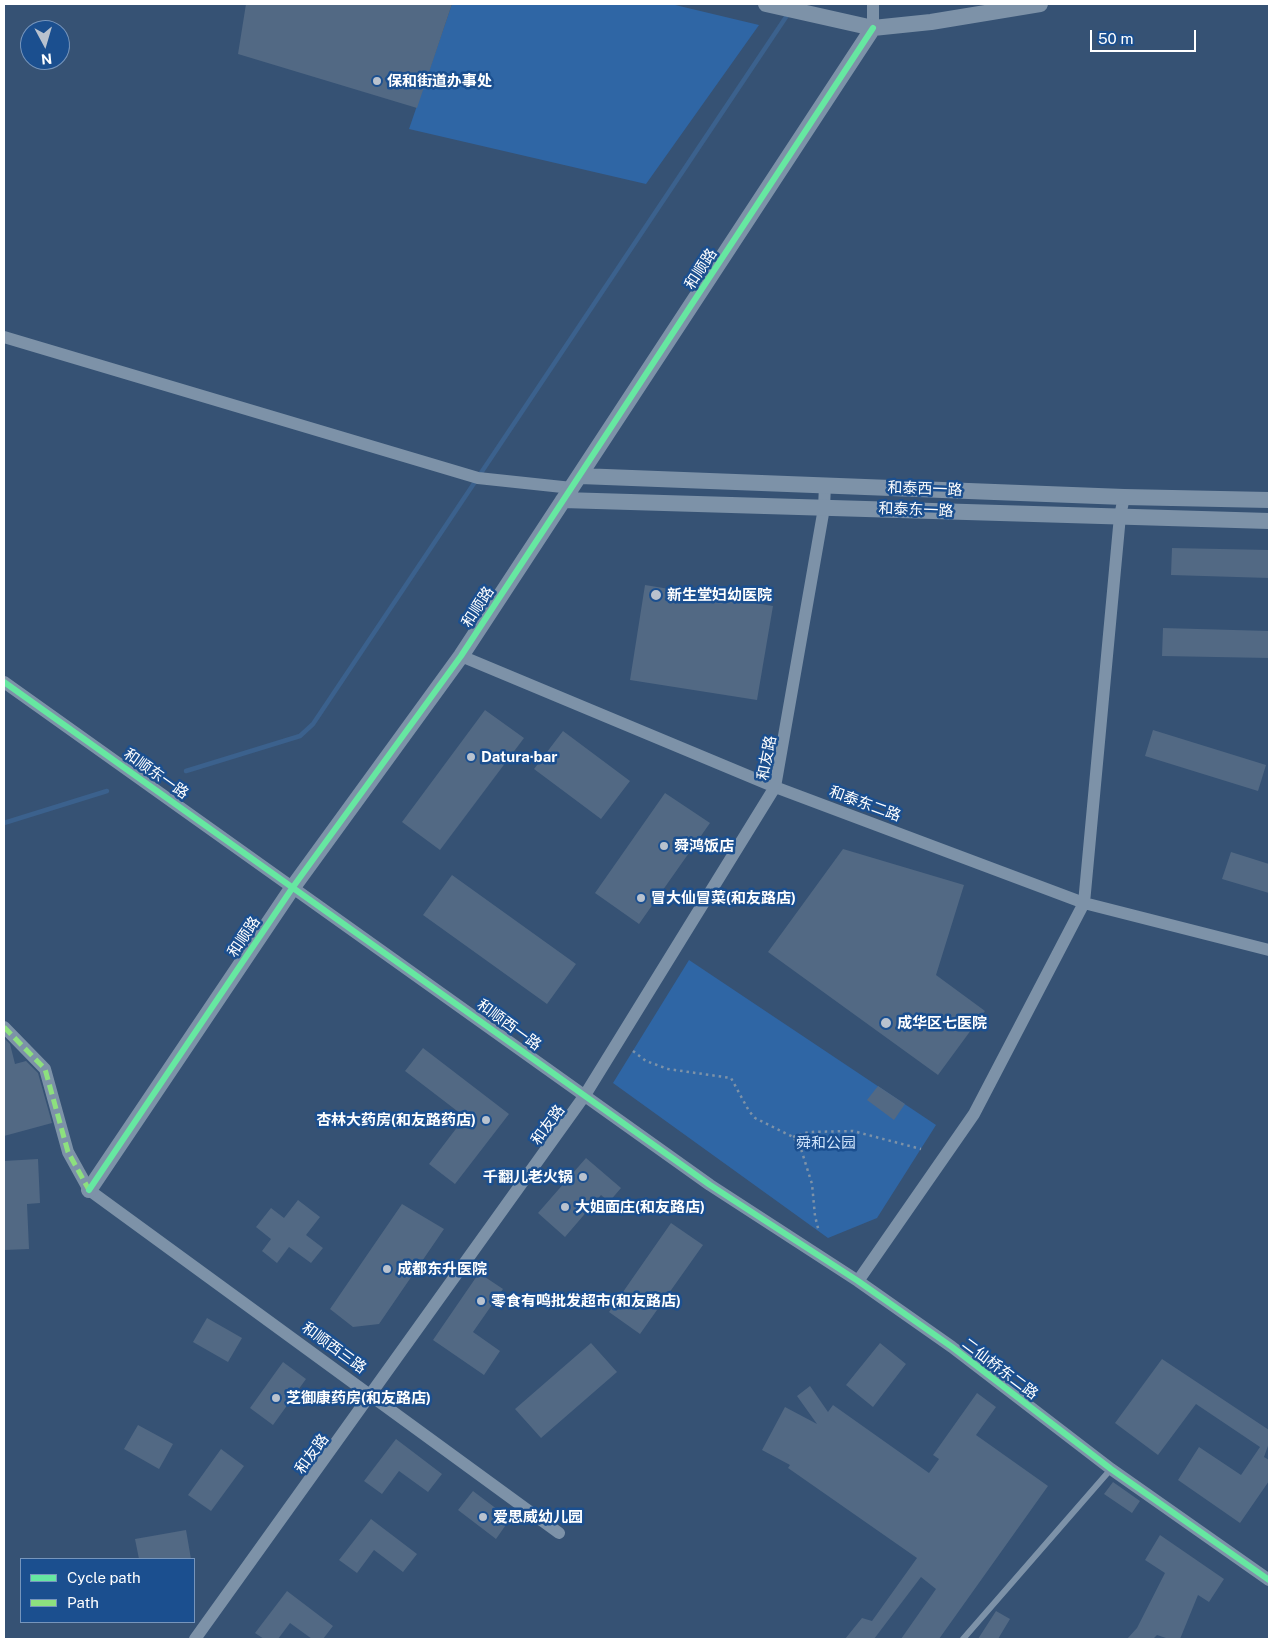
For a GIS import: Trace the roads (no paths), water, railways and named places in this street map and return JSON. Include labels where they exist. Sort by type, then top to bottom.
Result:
[{"type":"street","points":[[873,4],[873,28]]},
{"type":"street","points":[[770,5],[873,28],[931,22],[1040,4]]},
{"type":"street","name":"和顺路","points":[[89,1190],[293,887],[461,656],[873,28]]},
{"type":"street","points":[[4,337],[478,478],[572,488]]},
{"type":"street","name":"和泰西一路","points":[[572,488],[825,485],[1124,497],[1269,500]]},
{"type":"street","name":"和友路","points":[[195,1639],[585,1095],[775,788],[824,508],[825,485]]},
{"type":"street","name":"和泰东一路","points":[[572,488],[824,508],[1269,520]]},
{"type":"street","points":[[858,1281],[974,1114],[1084,903],[1120,516],[1124,497]]},
{"type":"street","name":"和泰东二路","points":[[461,656],[775,788],[1084,903],[1269,950]]},
{"type":"street","name":"和顺东一路","points":[[4,682],[293,887]]},
{"type":"street","name":"和顺西一路","points":[[293,887],[710,1185]]},
{"type":"street","points":[[4,1027],[45,1069],[68,1152],[89,1190]]},
{"type":"street","name":"二仙桥东二路","points":[[710,1185],[858,1281],[952,1347],[1111,1469],[1269,1580]]},
{"type":"street","name":"和顺西三路","points":[[89,1190],[559,1533]]},
{"type":"lane","points":[[962,1639],[1111,1469]]},
{"type":"waterway","points":[[186,771],[300,736],[313,724],[788,14]]},
{"type":"waterway","points":[[4,823],[107,791]]},
{"type":"place","name":"保和街道办事处","points":[[377,81]]},
{"type":"place","name":"新生堂妇幼医院","points":[[656,595]]},
{"type":"place","name":"Datura·bar","points":[[471,757]]},
{"type":"place","name":"舜鸿饭店","points":[[664,846]]},
{"type":"place","name":"冒大仙冒菜(和友路店)","points":[[641,898]]},
{"type":"place","name":"成华区七医院","points":[[886,1023]]},
{"type":"place","name":"杏林大药房(和友路药店)","points":[[486,1120]]},
{"type":"place","name":"千翻儿老火锅","points":[[583,1177]]},
{"type":"place","name":"大姐面庄(和友路店)","points":[[565,1207]]},
{"type":"place","name":"成都东升医院","points":[[387,1269]]},
{"type":"place","name":"零食有鸣批发超市(和友路店)","points":[[481,1301]]},
{"type":"place","name":"芝御康药房(和友路店)","points":[[276,1398]]},
{"type":"place","name":"爱思威幼儿园","points":[[483,1517]]},
{"type":"park label","name":"舜和公园","points":[[826,1143]]}]
